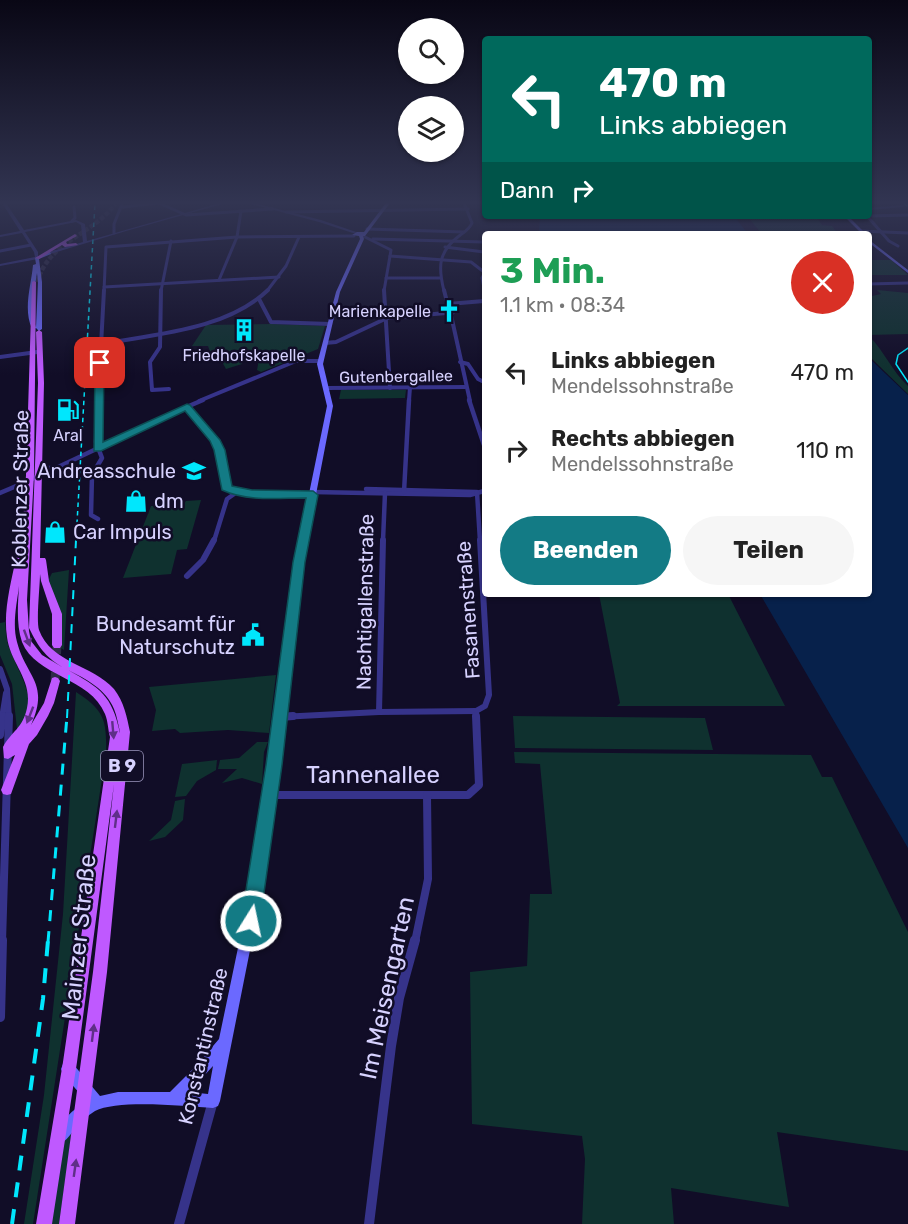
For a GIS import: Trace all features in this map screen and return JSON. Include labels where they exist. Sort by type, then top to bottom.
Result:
[{"type":"main road","points":[[36,281],[37,260]]},
{"type":"main road","name":"Konstantinstraße","points":[[213,1101],[255,895],[299,562],[330,406],[327,388],[320,369],[321,361],[338,292],[351,260]]},
{"type":"main road","points":[[893,260],[908,272]]},
{"type":"main road","name":"Koblenzer Straße","points":[[36,281],[39,464],[34,628],[42,646],[84,678]]},
{"type":"main road","name":"Koblenzer Straße","points":[[37,352],[27,495],[24,631],[33,652],[52,668],[84,678]]},
{"type":"main road","points":[[37,516],[42,537],[42,572],[57,614],[57,645]]},
{"type":"main road","points":[[4,753],[28,721],[35,700],[32,684],[13,646],[11,628],[21,550],[26,539]]},
{"type":"main road","name":"Mainzer Straße","points":[[44,1224],[115,737],[108,707],[84,678]]},
{"type":"main road","name":"Mainzer Straße","points":[[67,1224],[90,1107],[85,1091],[125,732],[122,713],[116,698],[101,682],[84,678]]},
{"type":"main road","points":[[5,784],[27,739],[48,708],[55,681]]},
{"type":"main road","points":[[4,753],[27,739]]},
{"type":"main road","points":[[174,1097],[201,1071],[226,1041]]},
{"type":"main road","points":[[68,1069],[85,1091]]},
{"type":"main road","points":[[90,1107],[174,1097],[213,1101]]},
{"type":"main road","name":"B 9","points":[[54,1147],[68,1125],[90,1107]]},
{"type":"street","points":[[0,265],[20,260]]},
{"type":"street","points":[[98,519],[91,515],[92,475],[102,458],[102,453],[98,448],[105,260]]},
{"type":"street","points":[[167,260],[161,283],[160,347],[150,362],[152,390],[169,389]]},
{"type":"street","points":[[219,280],[227,260]]},
{"type":"street","points":[[101,344],[227,314],[259,298],[279,277],[290,260]]},
{"type":"street","points":[[389,260],[386,278],[390,388]]},
{"type":"street","points":[[325,343],[336,342],[387,318],[453,312],[448,305],[440,278],[440,260]]},
{"type":"street","points":[[455,260],[475,263],[480,261]]},
{"type":"street","points":[[475,263],[482,271]]},
{"type":"street","points":[[104,286],[279,277]]},
{"type":"street","points":[[386,278],[440,278]]},
{"type":"street","points":[[872,284],[908,284]]},
{"type":"street","points":[[259,298],[271,322],[330,324]]},
{"type":"street","points":[[448,305],[482,301]]},
{"type":"street","points":[[448,305],[445,308],[465,387],[482,439]]},
{"type":"street","points":[[0,357],[37,352]]},
{"type":"street","points":[[2,492],[61,467],[187,407],[296,361],[321,361]]},
{"type":"street","points":[[460,362],[468,364],[478,379],[482,381]]},
{"type":"street","points":[[404,491],[410,387]]},
{"type":"street","name":"Gutenbergallee","points":[[327,388],[465,387]]},
{"type":"street","points":[[187,407],[213,436],[220,450],[226,488],[237,492],[384,493],[404,491]]},
{"type":"street","points":[[39,464],[47,468],[61,467]]},
{"type":"street","points":[[2,492],[19,491],[27,495]]},
{"type":"street","points":[[313,493],[404,491],[470,495],[482,491]]},
{"type":"street","points":[[187,576],[204,558],[221,527],[227,499],[237,492]]},
{"type":"street","name":"Fasanenstraße","points":[[477,492],[482,576]]},
{"type":"street","name":"Nachtigallenstraße","points":[[379,712],[384,493]]},
{"type":"street","name":"Fasanenstraße","points":[[475,791],[479,785],[476,711],[485,706],[489,694],[483,597]]},
{"type":"street","points":[[0,1017],[7,689],[1,672]]},
{"type":"street","points":[[0,735],[3,701],[7,689]]},
{"type":"street","points":[[280,717],[379,712],[476,711]]},
{"type":"street","name":"Tannenallee","points":[[269,795],[468,795],[475,791]]},
{"type":"street","name":"Im Meisengarten","points":[[369,1224],[399,998],[417,934],[428,879],[427,795]]},
{"type":"street","name":"Konstantinstraße","points":[[179,1224],[213,1101]]},
{"type":"green space","points":[[872,260],[891,260],[908,275],[872,275]]},
{"type":"green space","points":[[877,290],[908,293],[908,334],[872,335],[872,296],[881,294]]},
{"type":"green space","points":[[206,325],[325,326],[318,349],[261,372],[257,370],[259,359],[244,359],[242,364],[226,369],[221,360],[213,360],[208,346],[192,346]]},
{"type":"green space","points":[[872,340],[908,386],[908,394],[872,359]]},
{"type":"green space","points":[[341,390],[406,390],[405,398],[339,399]]},
{"type":"green space","points":[[201,500],[187,549],[177,550],[171,574],[123,578],[151,506],[183,505],[186,501]]},
{"type":"green space","points":[[69,570],[64,650],[58,646],[48,581],[52,573]]},
{"type":"green space","points":[[600,597],[730,597],[785,706],[617,706],[620,703]]},
{"type":"green space","points":[[5,622],[9,647],[29,700],[25,720],[17,729],[12,684],[0,655],[0,623]]},
{"type":"green space","points":[[276,675],[269,733],[228,730],[180,733],[175,729],[152,731],[156,710],[149,687]]},
{"type":"green space","points":[[76,692],[93,704],[102,717],[106,732],[106,753],[33,1224],[24,1224],[44,1095],[63,914]]},
{"type":"green space","points":[[513,716],[705,718],[713,750],[515,748]]},
{"type":"green space","points":[[257,742],[268,742],[264,752],[262,784],[242,778],[222,783],[237,769],[218,769],[220,760],[239,758]]},
{"type":"green space","points":[[514,752],[811,755],[822,777],[832,777],[908,932],[908,1151],[777,1132],[789,1207],[671,1188],[674,1224],[582,1224],[585,1159],[582,1136],[472,1124],[470,972],[527,966],[530,894],[552,894],[540,764],[515,763]]},
{"type":"green space","points":[[217,760],[216,770],[197,781],[186,796],[175,797],[182,764]]},
{"type":"green space","points":[[185,799],[183,820],[165,837],[149,841],[171,820],[175,801]]},
{"type":"green space","points":[[72,1130],[59,1224],[50,1224],[63,1136]]},
{"type":"water","points":[[872,361],[908,395],[908,848],[762,597],[872,597]]},
{"type":"tunnel","points":[[37,282],[49,260]]},
{"type":"tunnel","points":[[55,681],[57,645]]},
{"type":"tram line","points":[[908,348],[898,355],[896,364],[908,382]]},
{"type":"railway","points":[[76,541],[92,260]]},
{"type":"railway","points":[[67,718],[76,540]]},
{"type":"railway","points":[[48,942],[67,716]]},
{"type":"railway","points":[[12,1224],[43,999],[48,940]]},
{"type":"place","name":"Marienkapelle","points":[[449,311]]},
{"type":"place","name":"Friedhofskapelle","points":[[244,330]]},
{"type":"place","name":"Aral","points":[[68,410]]},
{"type":"place","name":"Andreasschule","points":[[194,471]]},
{"type":"place","name":"dm","points":[[136,501]]},
{"type":"place","name":"Car Impuls","points":[[55,532]]},
{"type":"place","name":"Bundesamt für Naturschutz","points":[[253,635]]},
{"type":"route","points":[[100,363],[96,442],[98,448],[150,422],[187,407],[213,436],[220,450],[226,488],[252,494],[313,495],[299,562],[274,765],[251,921]]}]
